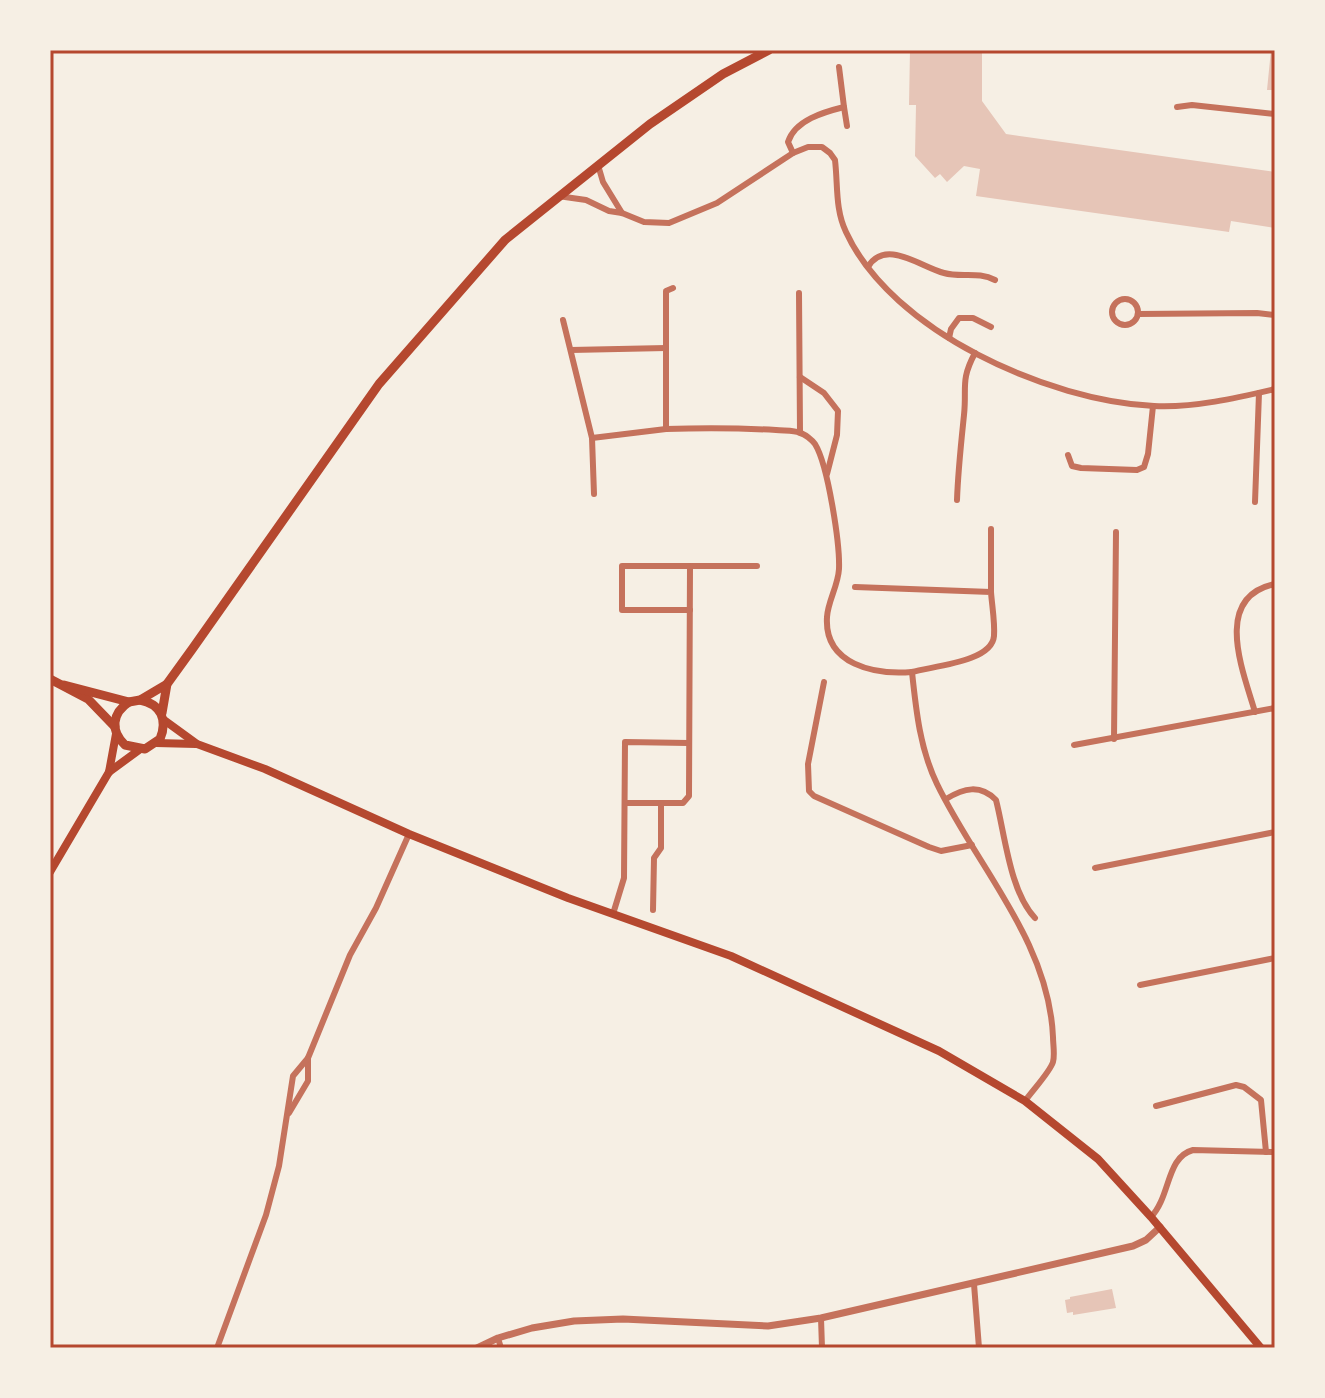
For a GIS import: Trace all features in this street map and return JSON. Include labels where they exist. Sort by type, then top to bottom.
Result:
[{"type":"main road","points":[[64,685],[129,702],[140,700],[167,684],[379,384],[505,240],[650,124],[723,74],[769,50]]},
{"type":"main road","points":[[50,679],[88,699],[125,745],[139,750]]},
{"type":"main road","points":[[156,743],[163,733],[167,684]]},
{"type":"main road","points":[[140,700],[153,704],[197,744]]},
{"type":"main road","points":[[50,872],[109,772],[117,713],[129,702]]},
{"type":"main road","points":[[109,772],[139,750],[156,743],[197,744],[265,769],[409,834],[613,914],[731,956],[939,1051],[1025,1101],[1098,1159],[1160,1227],[1261,1348]]},
{"type":"street","points":[[839,67],[847,126]]},
{"type":"street","points":[[1177,107],[1192,105],[1275,114]]},
{"type":"street","points":[[793,153],[788,142],[790,135],[800,125],[820,114],[844,107]]},
{"type":"street","points":[[558,196],[586,200],[644,222],[669,223],[717,203],[793,153],[808,147],[822,147],[830,153],[837,175],[838,212],[846,234],[868,267],[913,312],[975,353],[1030,378],[1082,394],[1153,406],[1182,405],[1275,389]]},
{"type":"street","points":[[598,165],[603,182],[622,213]]},
{"type":"street","points":[[868,267],[872,260],[888,254],[947,274],[980,274],[995,280]]},
{"type":"street","points":[[666,429],[666,291],[673,288]]},
{"type":"street","points":[[799,293],[800,432]]},
{"type":"street","points":[[1121,298],[1135,303],[1138,314],[1134,321],[1123,325],[1112,318],[1111,312],[1113,304],[1121,298]]},
{"type":"street","points":[[1138,314],[1275,315]]},
{"type":"street","points":[[949,338],[959,318],[973,318],[991,327]]},
{"type":"street","points":[[563,320],[592,438],[594,494]]},
{"type":"street","points":[[571,350],[666,348]]},
{"type":"street","points":[[957,500],[958,458],[965,410],[963,380],[975,353]]},
{"type":"street","points":[[800,377],[824,393],[838,411],[837,435],[826,484]]},
{"type":"street","points":[[1255,502],[1259,393]]},
{"type":"street","points":[[1068,455],[1072,466],[1081,468],[1137,470],[1144,467],[1153,406]]},
{"type":"street","points":[[592,438],[666,429],[732,427],[800,432],[813,441],[820,455],[838,545],[839,567],[827,615],[831,637],[848,661],[868,670],[912,672],[978,657],[989,649],[994,639],[991,529]]},
{"type":"street","points":[[1114,739],[1116,532]]},
{"type":"street","points":[[690,610],[622,610],[622,566],[757,566]]},
{"type":"street","points":[[625,803],[683,803],[689,796],[690,566]]},
{"type":"street","points":[[1255,712],[1242,670],[1238,615],[1245,601],[1258,590],[1275,584]]},
{"type":"street","points":[[855,587],[991,592]]},
{"type":"street","points":[[912,672],[916,713],[937,785],[1024,935],[1044,978],[1052,1009],[1054,1061],[1025,1101]]},
{"type":"street","points":[[824,682],[808,764],[809,791],[814,796],[941,851],[972,845]]},
{"type":"street","points":[[1074,745],[1275,708]]},
{"type":"street","points":[[613,914],[624,878],[625,742],[688,743]]},
{"type":"street","points":[[946,799],[978,788],[996,800],[1017,887],[1025,908],[1035,918]]},
{"type":"street","points":[[653,910],[654,858],[661,848],[661,803]]},
{"type":"street","points":[[1095,868],[1275,832]]},
{"type":"street","points":[[217,1348],[266,1215],[288,1116],[293,1076],[308,1058],[350,955],[376,908],[409,834]]},
{"type":"street","points":[[1140,985],[1275,958]]},
{"type":"street","points":[[288,1116],[308,1081],[308,1058]]},
{"type":"street","points":[[1156,1106],[1236,1085],[1244,1087],[1261,1100],[1266,1152]]},
{"type":"street","points":[[1151,1217],[1165,1198],[1174,1164],[1183,1153],[1193,1150],[1275,1152]]},
{"type":"street","points":[[477,1348],[532,1328],[574,1321],[623,1319],[768,1326],[821,1318],[1133,1246],[1146,1240],[1160,1227]]},
{"type":"street","points":[[974,1284],[979,1348]]},
{"type":"street","points":[[821,1318],[822,1348]]},
{"type":"street","points":[[498,1338],[501,1348]]},
{"type":"building","points":[[910,50],[982,50],[982,101],[1006,134],[1275,172],[1275,228],[1231,221],[1229,232],[976,196],[980,169],[964,166],[947,182],[940,174],[935,178],[915,156],[916,105],[909,105]]},
{"type":"building","points":[[1271,50],[1275,50],[1275,90],[1267,90]]},
{"type":"building","points":[[1112,1289],[1116,1308],[1073,1315],[1073,1312],[1067,1313],[1065,1300],[1070,1297]]}]
